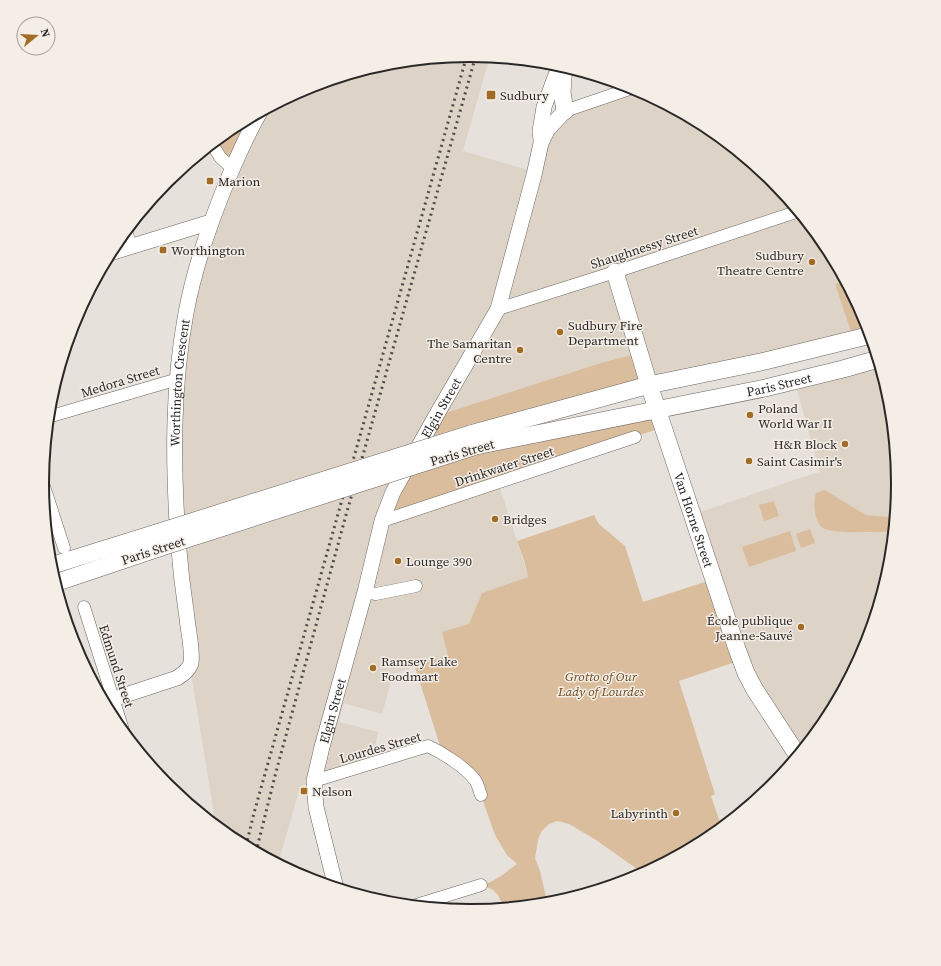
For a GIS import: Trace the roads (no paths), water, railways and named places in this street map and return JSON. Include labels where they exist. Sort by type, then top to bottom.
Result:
[{"type":"main road","points":[[564,72],[562,92],[565,111]]},
{"type":"main road","name":"Van Horne Street","points":[[615,272],[657,410],[736,649],[746,673],[761,700],[795,752]]},
{"type":"main road","name":"Paris Street","points":[[57,564],[159,540],[649,385],[765,361],[866,336]]},
{"type":"main road","name":"Paris Street","points":[[473,440],[657,410],[765,388],[874,360]]},
{"type":"main road","name":"Paris Street","points":[[60,581],[159,540]]},
{"type":"street","points":[[541,143],[540,131],[544,107],[557,71]]},
{"type":"street","points":[[565,111],[624,91]]},
{"type":"street","name":"Elgin Street","points":[[334,882],[316,807],[314,781],[365,592],[382,521],[393,492],[498,309],[534,175],[541,143],[548,129],[565,111]]},
{"type":"street","name":"Worthington Crescent","points":[[109,700],[177,678],[185,673],[191,661],[180,570],[176,505],[175,466],[178,379],[186,313],[197,268],[218,201],[255,121]]},
{"type":"street","points":[[215,148],[220,157],[233,169]]},
{"type":"street","name":"Shaughnessy Street","points":[[498,309],[794,213]]},
{"type":"street","points":[[119,250],[211,222]]},
{"type":"street","points":[[128,237],[131,246]]},
{"type":"street","name":"Medora Street","points":[[55,415],[178,379]]},
{"type":"street","name":"Drinkwater Street","points":[[382,521],[635,437]]},
{"type":"street","points":[[50,504],[64,548]]},
{"type":"street","points":[[365,592],[376,594],[416,586]]},
{"type":"street","name":"Edmund Street","points":[[84,607],[107,698]]},
{"type":"street","name":"Lourdes Street","points":[[314,781],[428,746],[438,751],[465,770],[476,781],[480,795]]},
{"type":"street","points":[[426,902],[481,885]]},
{"type":"railway","points":[[247,840],[465,62]]},
{"type":"railway","points":[[257,846],[276,772],[346,515],[474,62]]},
{"type":"place","name":"Sudbury","points":[[491,95]]},
{"type":"place","name":"Marion","points":[[210,181]]},
{"type":"place","name":"Worthington","points":[[163,250]]},
{"type":"place","name":"Sudbury Theatre Centre","points":[[812,262]]},
{"type":"place","name":"Sudbury Fire Department","points":[[560,332]]},
{"type":"place","name":"The Samaritan Centre","points":[[520,350]]},
{"type":"place","name":"Poland World War II","points":[[750,415]]},
{"type":"place","name":"H&R Block","points":[[845,444]]},
{"type":"place","name":"Saint Casimir's","points":[[749,461]]},
{"type":"place","name":"Bridges","points":[[495,519]]},
{"type":"place","name":"Lounge 390","points":[[398,561]]},
{"type":"place","name":"École publique Jeanne-Sauvé","points":[[801,627]]},
{"type":"place","name":"Ramsey Lake Foodmart","points":[[373,668]]},
{"type":"place","name":"Nelson","points":[[304,791]]},
{"type":"place","name":"Labyrinth","points":[[676,813]]},
{"type":"park label","name":"Grotto of Our Lady of Lourdes","points":[[601,684]]}]
